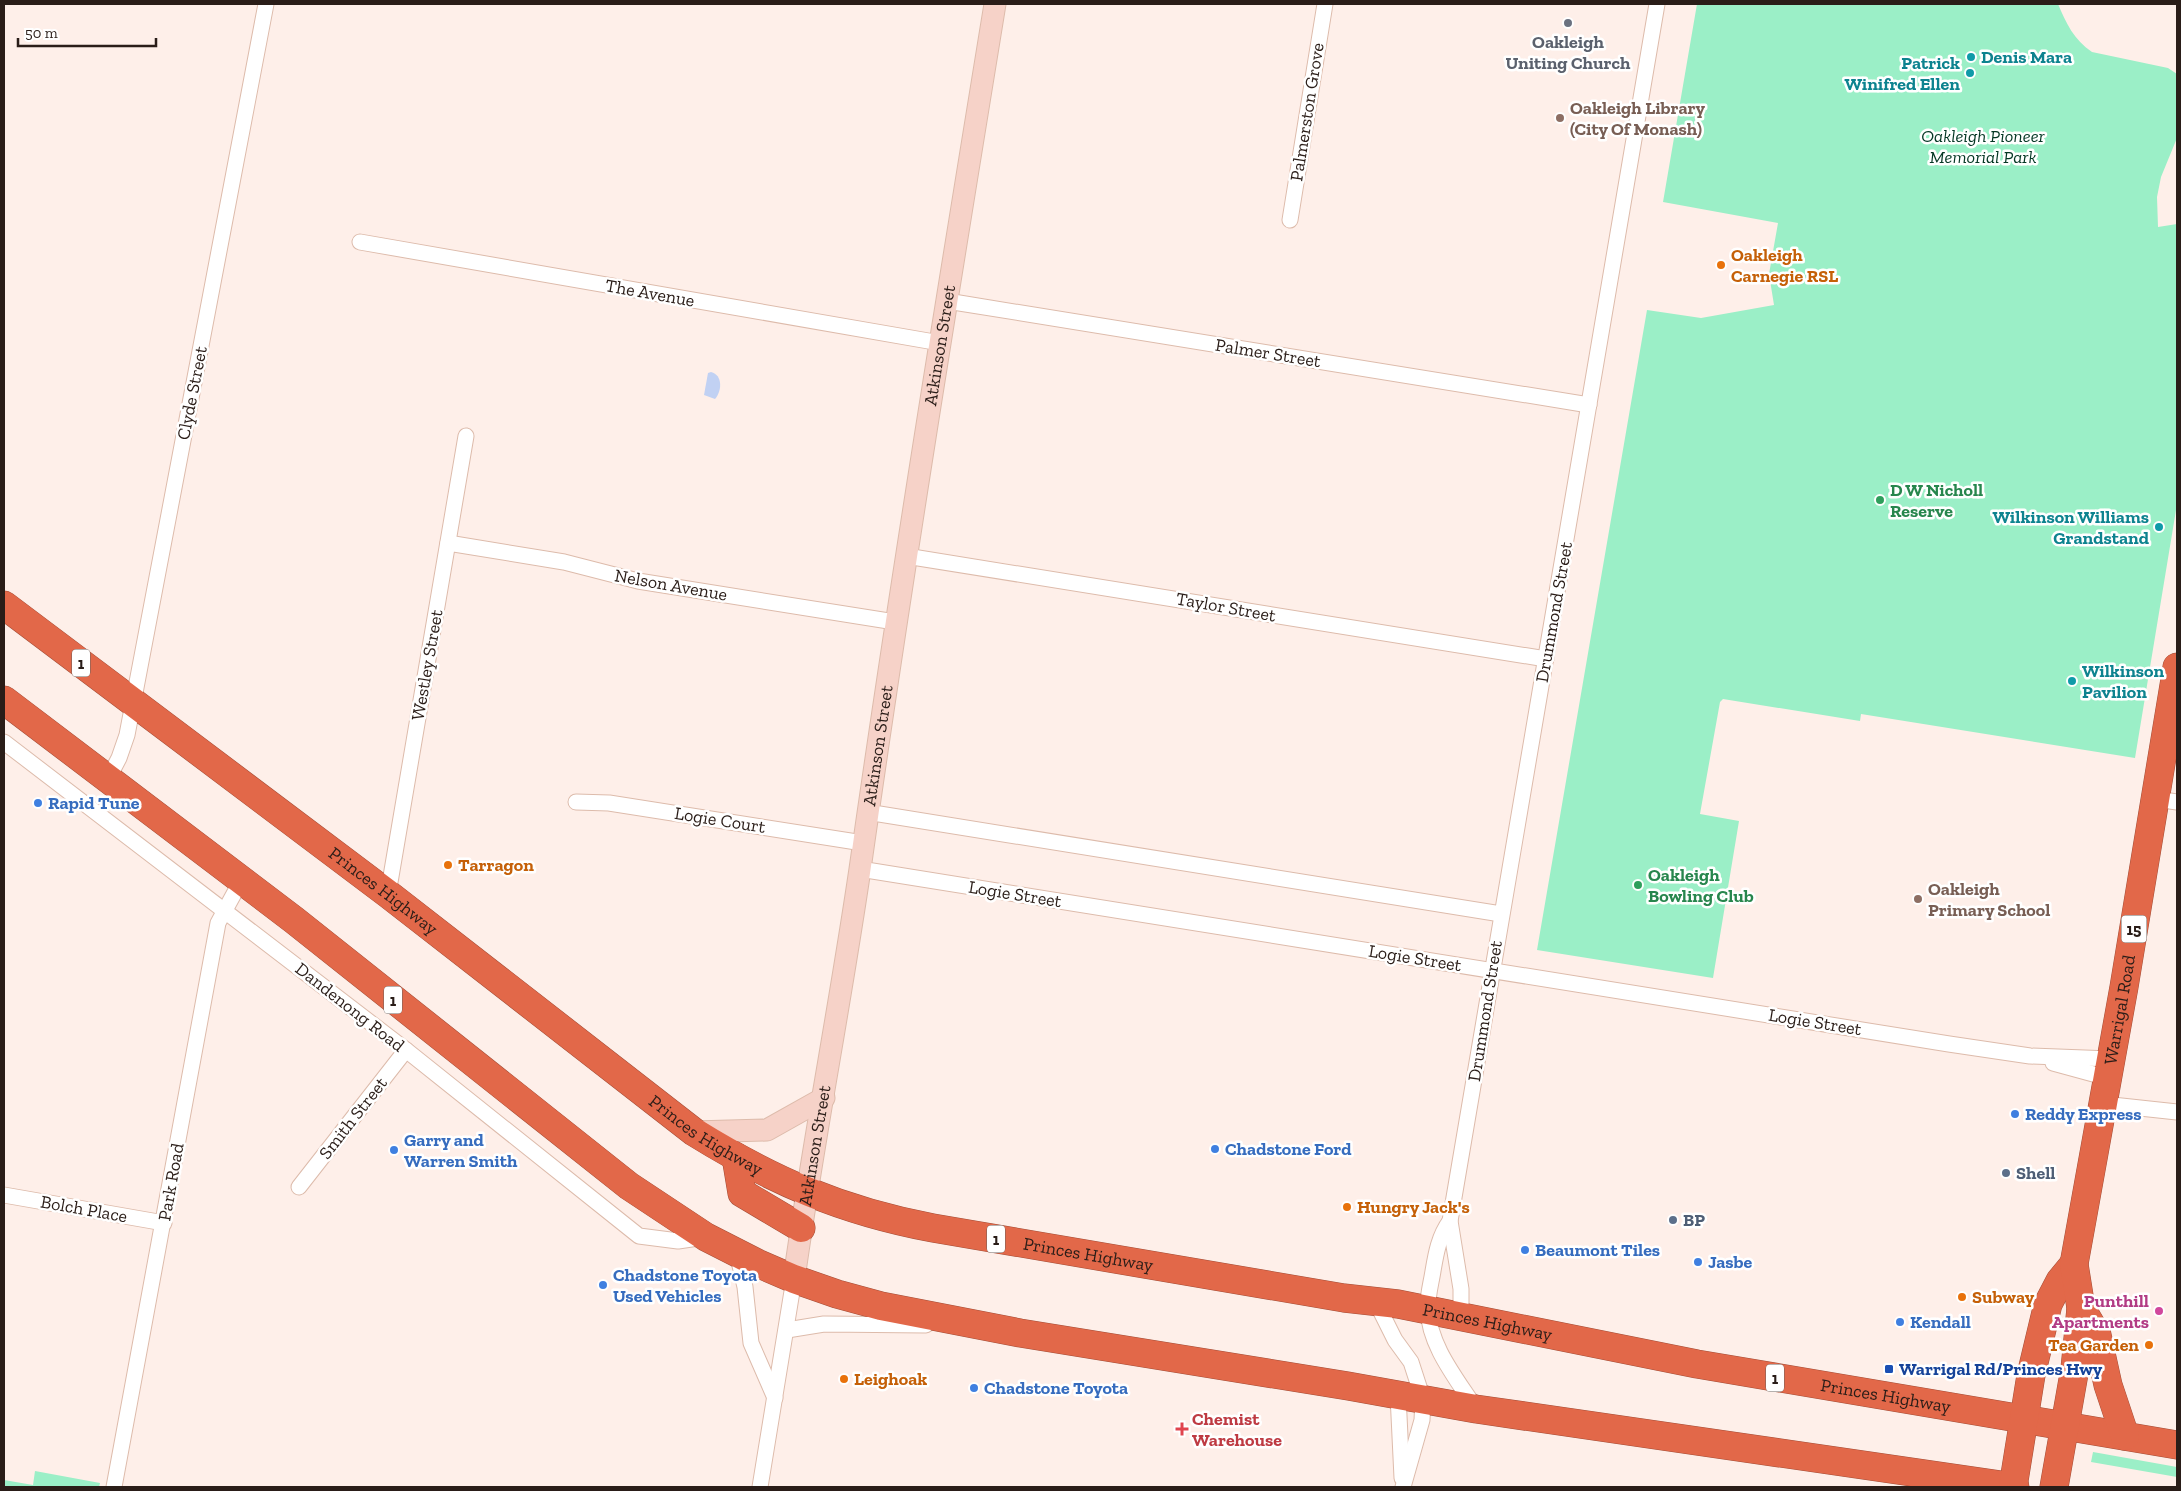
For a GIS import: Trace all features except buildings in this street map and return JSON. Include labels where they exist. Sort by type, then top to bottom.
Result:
[{"type":"highway","name":"Princes Highway","points":[[4,605],[388,894],[694,1132],[772,1177],[806,1191],[867,1212],[910,1224],[1326,1295],[1428,1309],[1697,1364],[2177,1445]]},
{"type":"highway","name":"Warrigal Road","points":[[2054,1487],[2075,1368],[2081,1308],[2074,1264],[2107,1080],[2167,800],[2177,667]]},
{"type":"highway","name":"1","points":[[8,707],[108,779],[241,881],[612,1174],[706,1237],[794,1279],[869,1303],[983,1326],[1476,1409],[1975,1484],[2014,1487]]},
{"type":"highway","points":[[736,1157],[742,1193],[801,1228]]},
{"type":"highway","name":"Warrigal Road","points":[[2014,1487],[2036,1351],[2048,1304],[2060,1281],[2074,1264]]},
{"type":"highway","points":[[2081,1308],[2097,1335],[2108,1385],[2125,1436]]},
{"type":"street","name":"Clyde Street","points":[[108,779],[122,751],[133,702],[266,4]]},
{"type":"street","name":"Atkinson Street","points":[[760,1487],[794,1279],[806,1191],[824,1098],[860,869],[895,622],[995,4]]},
{"type":"street","name":"Palmerston Grove","points":[[1290,220],[1324,4]]},
{"type":"street","name":"Drummond Street","points":[[1461,1316],[1461,1289],[1450,1221],[1657,4]]},
{"type":"street","name":"The Avenue","points":[[360,242],[940,343]]},
{"type":"street","name":"Palmer Street","points":[[947,301],[1588,405]]},
{"type":"street","name":"Westley Street","points":[[388,894],[466,436]]},
{"type":"street","name":"Nelson Avenue","points":[[448,543],[564,562],[638,581],[895,622]]},
{"type":"street","name":"Taylor Street","points":[[906,556],[1546,659]]},
{"type":"street","name":"Dandenong Road","points":[[4,742],[406,1050],[639,1236],[678,1241],[706,1237]]},
{"type":"street","name":"Logie Court","points":[[576,802],[609,803],[863,843]]},
{"type":"street","points":[[868,812],[1502,914]]},
{"type":"street","name":"Logie Street","points":[[860,869],[2030,1056],[2107,1080],[2177,1112]]},
{"type":"street","name":"Park Road","points":[[114,1487],[218,923],[241,881]]},
{"type":"street","name":"Smith Street","points":[[299,1187],[406,1050]]},
{"type":"street","points":[[694,1132],[767,1130],[824,1098]]},
{"type":"street","name":"Bolch Place","points":[[4,1195],[164,1223]]},
{"type":"street","name":"Drummond Street","points":[[1450,1221],[1442,1233],[1435,1260],[1428,1309],[1434,1341],[1476,1409]]},
{"type":"street","points":[[737,1253],[745,1287],[751,1343],[775,1398]]},
{"type":"street","points":[[1376,1302],[1395,1340],[1411,1362],[1403,1487]]},
{"type":"street","points":[[786,1330],[824,1324],[983,1326]]},
{"type":"street","points":[[1403,1487],[1422,1420],[1410,1397]]},
{"type":"green space","name":"Oakleigh Pioneer Memorial Park","points":[[1697,4],[2058,4],[2075,37],[2092,52],[2168,68],[2177,74],[2177,138],[2161,177],[2157,197],[2158,227],[2177,224],[2177,504],[2135,758],[1861,714],[1860,721],[1723,699],[1720,702],[1700,814],[1739,821],[1713,978],[1537,950],[1647,310],[1701,318],[1774,305],[1769,274],[1778,223],[1663,202]]},
{"type":"green space","points":[[2093,1452],[2177,1467],[2177,1477],[2091,1462]]},
{"type":"green space","points":[[35,1471],[100,1483],[99,1487],[4,1487],[4,1480],[33,1485]]},
{"type":"water","points":[[711,372],[718,376],[720,384],[719,392],[715,399],[704,395],[708,373]]},
{"type":"place","name":"Oakleigh Uniting Church","points":[[1568,23]]},
{"type":"place","name":"Denis Mara","points":[[1971,57]]},
{"type":"place","name":"Patrick Winifred Ellen","points":[[1970,73]]},
{"type":"place","name":"Oakleigh Library (City Of Monash)","points":[[1560,118]]},
{"type":"place","name":"Oakleigh Carnegie RSL","points":[[1721,265]]},
{"type":"place","name":"D W Nicholl Reserve","points":[[1880,500]]},
{"type":"place","name":"Wilkinson Williams Grandstand","points":[[2159,527]]},
{"type":"place","name":"Wilkinson Pavilion","points":[[2072,681]]},
{"type":"place","name":"Rapid Tune","points":[[38,803]]},
{"type":"place","name":"Tarragon","points":[[448,865]]},
{"type":"place","name":"Oakleigh Bowling Club","points":[[1638,885]]},
{"type":"place","name":"Oakleigh Primary School","points":[[1918,899]]},
{"type":"place","name":"Reddy Express","points":[[2015,1114]]},
{"type":"place","name":"Chadstone Ford","points":[[1215,1149]]},
{"type":"place","name":"Garry and Warren Smith","points":[[394,1150]]},
{"type":"place","name":"Shell","points":[[2006,1173]]},
{"type":"place","name":"Hungry Jack's","points":[[1347,1207]]},
{"type":"place","name":"BP","points":[[1673,1220]]},
{"type":"place","name":"Beaumont Tiles","points":[[1525,1250]]},
{"type":"place","name":"Jasbe","points":[[1698,1262]]},
{"type":"place","name":"Chadstone Toyota Used Vehicles","points":[[603,1285]]},
{"type":"place","name":"Subway","points":[[1962,1297]]},
{"type":"place","name":"Punthill Apartments","points":[[2159,1311]]},
{"type":"place","name":"Kendall","points":[[1900,1322]]},
{"type":"place","name":"Tea Garden","points":[[2149,1345]]},
{"type":"place","name":"Warrigal Rd/Princes Hwy","points":[[1889,1369]]},
{"type":"place","name":"Leighoak","points":[[844,1379]]},
{"type":"place","name":"Chadstone Toyota","points":[[974,1388]]},
{"type":"place","name":"Chemist Warehouse","points":[[1182,1429]]}]
